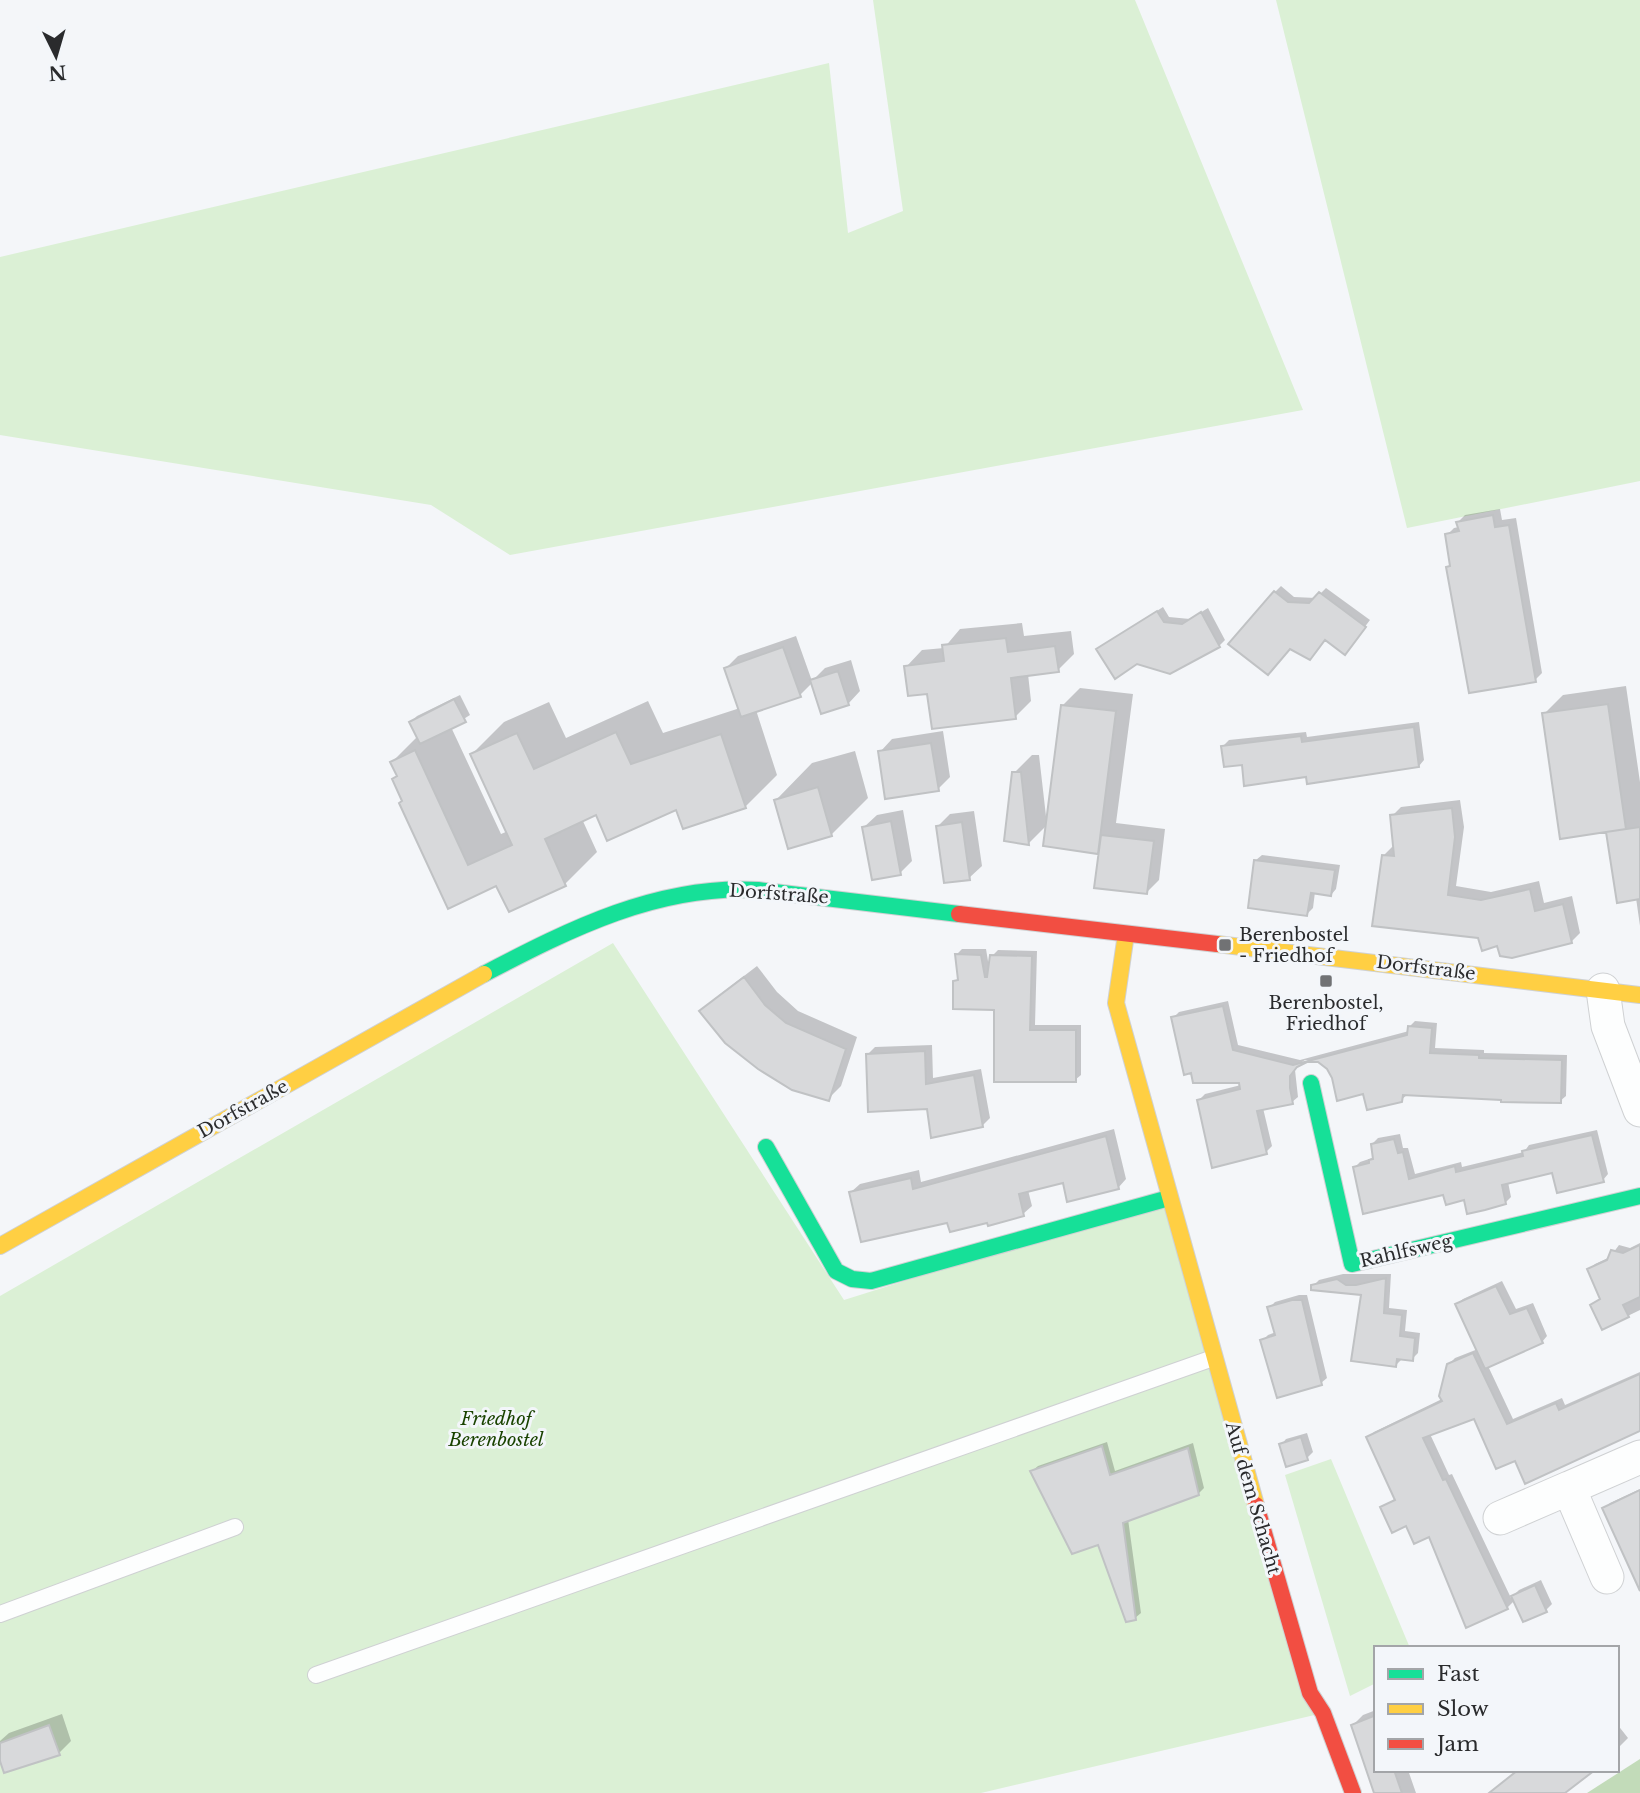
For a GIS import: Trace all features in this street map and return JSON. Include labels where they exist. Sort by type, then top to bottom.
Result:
[{"type":"street","name":"Dorfstraße","points":[[0,1246],[496,968],[618,911],[670,895],[722,890],[795,894],[1640,995]]},
{"type":"street","name":"Auf dem Schacht","points":[[1126,934],[1116,1003],[1213,1358],[1310,1693],[1323,1713],[1353,1793]]},
{"type":"street","points":[[1603,990],[1608,1026],[1640,1111]]},
{"type":"street","name":"Rahlfsweg","points":[[1311,1083],[1353,1264],[1640,1196]]},
{"type":"street","points":[[766,1147],[836,1271],[852,1279],[871,1282],[1169,1198]]},
{"type":"street","points":[[1500,1518],[1640,1457]]},
{"type":"street","points":[[1569,1488],[1607,1577]]},
{"type":"lane","points":[[316,1675],[1213,1358]]},
{"type":"lane","points":[[0,1614],[236,1527]]},
{"type":"green space","points":[[873,0],[1135,0],[1303,410],[510,555],[431,505],[0,435],[0,257],[829,63],[848,233],[903,211]]},
{"type":"green space","points":[[1276,0],[1640,0],[1640,481],[1407,528]]},
{"type":"green space","name":"Friedhof Berenbostel","points":[[613,943],[844,1300],[1169,1198],[1323,1713],[981,1793],[0,1793],[0,1296]]},
{"type":"green space","points":[[1331,1459],[1409,1646],[1374,1646],[1374,1684],[1350,1696],[1285,1475]]},
{"type":"green space","points":[[1640,1759],[1640,1793],[1587,1793]]},
{"type":"building","points":[[1493,515],[1495,527],[1509,525],[1536,682],[1469,693],[1446,567],[1450,566],[1445,534],[1459,531],[1456,522]]},
{"type":"building","points":[[1274,591],[1288,602],[1309,603],[1319,592],[1366,627],[1345,655],[1325,640],[1310,660],[1290,649],[1268,675],[1228,644]]},
{"type":"building","points":[[1157,611],[1164,622],[1182,624],[1201,612],[1220,647],[1170,674],[1137,664],[1115,679],[1096,649]]},
{"type":"building","points":[[1006,638],[1008,652],[1055,646],[1059,672],[1011,678],[1016,719],[932,729],[927,694],[908,696],[904,666],[944,661],[942,645]]},
{"type":"building","points":[[783,647],[801,697],[741,717],[724,668]]},
{"type":"building","points":[[838,671],[849,705],[821,714],[810,680]]},
{"type":"building","points":[[454,699],[466,722],[420,744],[409,722]]},
{"type":"building","points":[[1608,704],[1626,829],[1560,839],[1542,713]]},
{"type":"building","points":[[1061,705],[1116,711],[1098,854],[1043,846]]},
{"type":"building","points":[[1414,727],[1419,767],[1307,784],[1306,777],[1244,786],[1242,765],[1224,767],[1221,746],[1301,736],[1302,742]]},
{"type":"building","points":[[616,732],[631,764],[721,734],[746,808],[683,829],[676,810],[607,841],[596,815],[545,839],[566,886],[509,912],[496,886],[448,909],[399,803],[402,801],[392,779],[397,776],[390,762],[415,750],[468,865],[512,845],[470,754],[517,733],[534,769]]},
{"type":"building","points":[[931,743],[939,791],[885,799],[878,751]]},
{"type":"building","points":[[1012,772],[1021,772],[1029,845],[1004,841]]},
{"type":"building","points":[[818,787],[832,836],[788,849],[774,800]]},
{"type":"building","points":[[1452,808],[1455,837],[1448,895],[1481,900],[1530,889],[1535,911],[1563,904],[1572,943],[1512,958],[1500,956],[1497,946],[1482,951],[1478,938],[1372,926],[1382,855],[1394,856],[1390,815]]},
{"type":"building","points":[[891,821],[901,875],[872,880],[862,827]]},
{"type":"building","points":[[962,822],[970,880],[944,883],[936,826]]},
{"type":"building","points":[[1640,827],[1640,899],[1617,903],[1606,832]]},
{"type":"building","points":[[1101,835],[1154,841],[1147,894],[1094,888]]},
{"type":"building","points":[[1254,860],[1335,870],[1331,896],[1311,893],[1307,916],[1248,908]]},
{"type":"building","points":[[955,954],[981,955],[985,977],[990,955],[1032,956],[1030,1030],[1076,1030],[1076,1082],[994,1082],[994,1010],[953,1009],[953,981],[958,980]]},
{"type":"building","points":[[744,977],[765,1005],[786,1023],[846,1049],[829,1101],[792,1090],[758,1069],[725,1043],[699,1011]]},
{"type":"building","points":[[1223,1006],[1233,1050],[1293,1065],[1407,1035],[1408,1026],[1432,1028],[1430,1053],[1479,1055],[1479,1058],[1562,1060],[1561,1103],[1403,1095],[1402,1102],[1367,1110],[1363,1094],[1337,1101],[1327,1069],[1318,1062],[1307,1062],[1297,1067],[1290,1076],[1293,1104],[1257,1111],[1267,1154],[1212,1168],[1197,1100],[1240,1089],[1239,1083],[1193,1083],[1191,1073],[1184,1075],[1171,1017]]},
{"type":"building","points":[[925,1051],[926,1084],[974,1075],[983,1127],[931,1138],[927,1109],[868,1112],[866,1054]]},
{"type":"building","points":[[1592,1135],[1604,1182],[1557,1193],[1552,1173],[1502,1185],[1506,1204],[1467,1214],[1464,1200],[1446,1205],[1443,1195],[1363,1214],[1353,1167],[1369,1163],[1369,1160],[1373,1159],[1371,1144],[1394,1139],[1398,1153],[1403,1152],[1409,1179],[1455,1166],[1456,1172],[1523,1156],[1522,1151]]},
{"type":"building","points":[[1106,1136],[1119,1189],[1067,1202],[1063,1183],[1019,1194],[1024,1216],[988,1226],[987,1223],[950,1232],[947,1223],[861,1242],[849,1192],[911,1178],[913,1189]]},
{"type":"building","points":[[1640,1245],[1640,1297],[1623,1305],[1629,1317],[1602,1330],[1590,1305],[1600,1299],[1587,1269],[1607,1260],[1611,1250],[1623,1253]]},
{"type":"building","points":[[1386,1278],[1384,1313],[1402,1315],[1400,1336],[1415,1338],[1413,1361],[1397,1359],[1396,1367],[1351,1361],[1361,1295],[1311,1290],[1311,1285],[1337,1279],[1346,1285],[1356,1285]]},
{"type":"building","points":[[1496,1286],[1510,1314],[1527,1308],[1543,1343],[1485,1369],[1455,1304]]},
{"type":"building","points":[[1302,1300],[1322,1385],[1277,1398],[1260,1340],[1275,1335],[1267,1307]]},
{"type":"building","points":[[1473,1353],[1507,1424],[1556,1403],[1559,1410],[1640,1374],[1640,1431],[1525,1484],[1515,1461],[1496,1469],[1474,1419],[1423,1438],[1443,1480],[1446,1479],[1508,1609],[1466,1628],[1429,1537],[1414,1544],[1406,1526],[1392,1533],[1380,1507],[1395,1500],[1366,1437],[1442,1401],[1439,1396],[1447,1364]]},
{"type":"building","points":[[1301,1437],[1308,1460],[1286,1467],[1279,1444]]},
{"type":"building","points":[[1102,1446],[1110,1475],[1188,1448],[1199,1495],[1123,1523],[1136,1620],[1126,1622],[1098,1545],[1072,1554],[1030,1471]]},
{"type":"building","points":[[1640,1490],[1640,1591],[1602,1508]]},
{"type":"building","points":[[1535,1585],[1547,1612],[1523,1622],[1511,1596]]},
{"type":"building","points":[[1374,1716],[1374,1772],[1395,1772],[1402,1793],[1374,1793],[1351,1725]]},
{"type":"building","points":[[49,1725],[60,1755],[4,1773],[0,1761],[0,1743]]},
{"type":"building","points":[[1515,1772],[1592,1772],[1565,1793],[1489,1793]]},
{"type":"traffic: fast","points":[[484,974],[582,926],[650,902],[686,894],[758,890],[959,914]]},
{"type":"traffic: fast","points":[[1311,1083],[1352,1264],[1640,1196]]},
{"type":"traffic: fast","points":[[766,1147],[836,1271],[852,1279],[871,1281],[1169,1198]]},
{"type":"traffic: slow","points":[[1126,934],[1116,1003],[1256,1505]]},
{"type":"traffic: slow","points":[[1217,944],[1640,995]]},
{"type":"traffic: slow","points":[[0,1246],[484,974]]},
{"type":"traffic: jam","points":[[959,914],[1217,944]]},
{"type":"traffic: jam","points":[[1256,1505],[1310,1693],[1323,1713],[1353,1793]]},
{"type":"place","name":"Berenbostel - Friedhof","points":[[1225,945]]},
{"type":"place","name":"Berenbostel, Friedhof","points":[[1326,981]]}]
